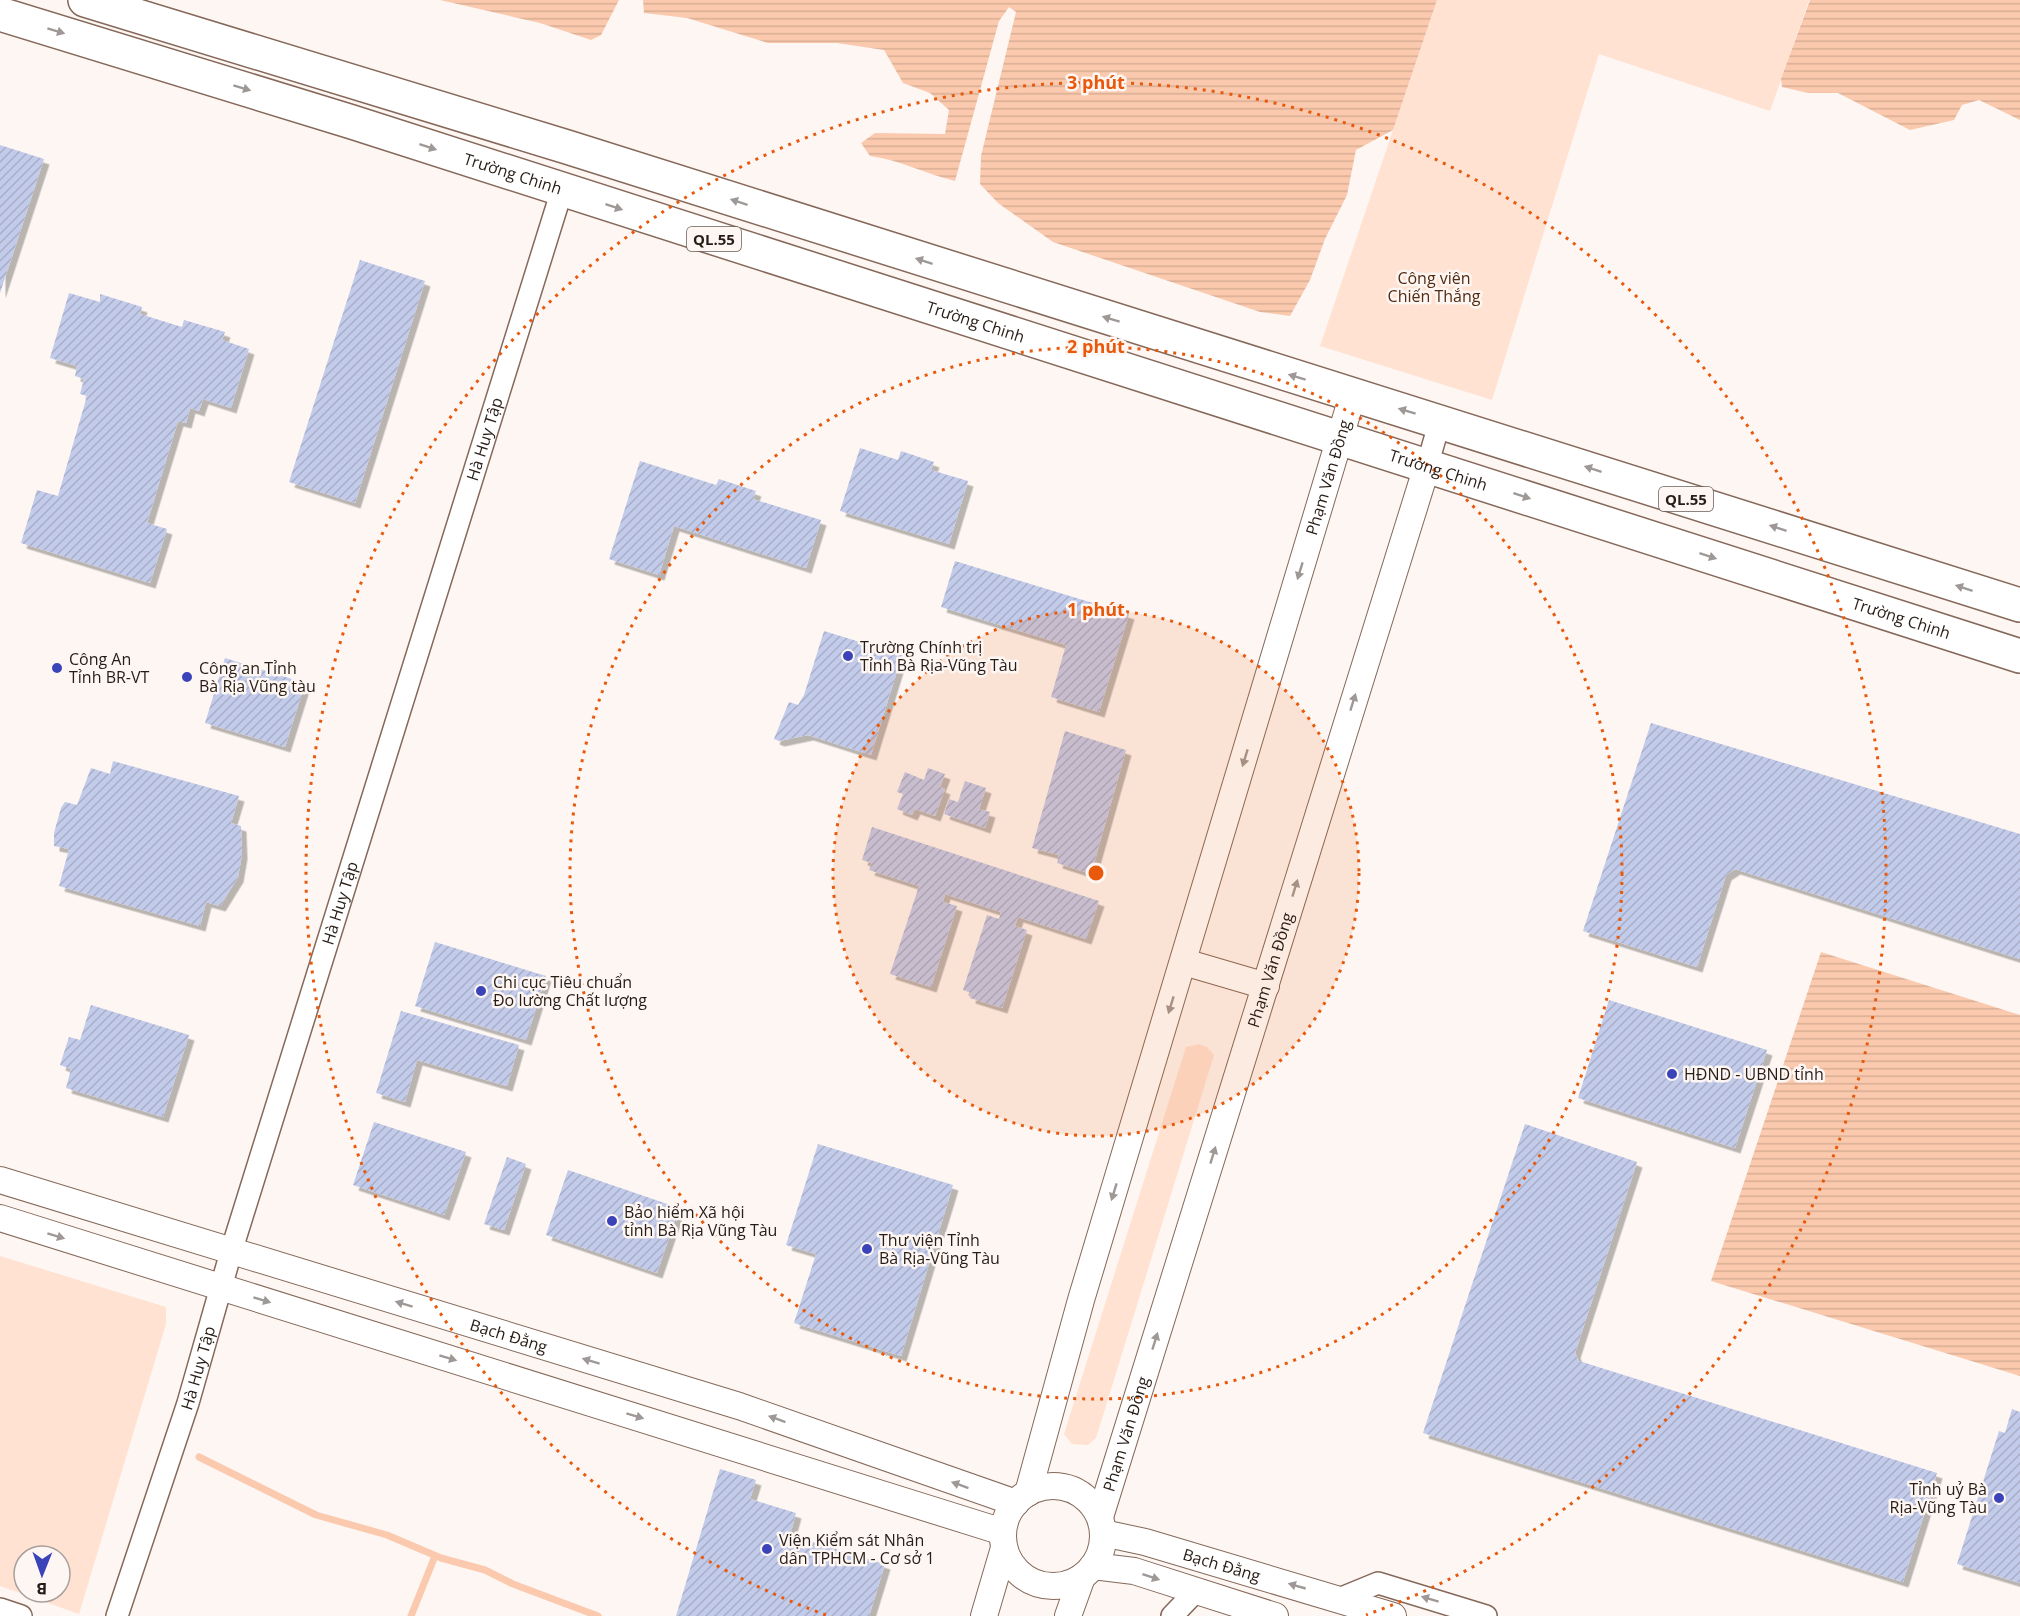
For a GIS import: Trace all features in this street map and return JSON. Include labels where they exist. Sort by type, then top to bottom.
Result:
[{"type":"highway","name":"QL.55","points":[[85,0],[567,147],[2020,605]]},
{"type":"highway","name":"Trường Chinh","points":[[0,14],[352,122],[2020,656]]},
{"type":"street","name":"Hà Huy Tập","points":[[117,1616],[188,1403],[231,1252],[562,190]]},
{"type":"street","name":"Phạm Văn Đồng","points":[[1022,1498],[1353,394]]},
{"type":"street","name":"Phạm Văn Đồng","points":[[1102,1525],[1440,421]]},
{"type":"street","points":[[1184,962],[1266,986]]},
{"type":"street","name":"Bạch Đằng","points":[[0,1180],[739,1406],[1022,1498]]},
{"type":"street","points":[[0,1218],[1004,1540]]},
{"type":"street","points":[[984,1616],[1004,1540],[1007,1516],[1022,1498],[1044,1487],[1061,1487],[1077,1493],[1090,1503],[1102,1525],[1101,1551],[1088,1572],[1068,1616]]},
{"type":"street","name":"Bạch Đằng","points":[[1102,1525],[1145,1542],[1393,1616]]},
{"type":"street","points":[[1004,1540],[1011,1563],[1021,1575],[1035,1583],[1051,1586],[1067,1584],[1088,1572]]},
{"type":"street","name":"Bạch Đằng","points":[[1088,1572],[1134,1572],[1275,1616]]},
{"type":"street","points":[[1339,1599],[1378,1583],[1486,1616]]},
{"type":"street","points":[[1172,1616],[1196,1592]]},
{"type":"street","points":[[0,1609],[21,1616]]},
{"type":"green space","name":"Công viên Chiến Thắng","points":[[1437,0],[1809,0],[1770,111],[1599,54],[1492,400],[1320,346]]},
{"type":"green space","points":[[1199,1044],[1207,1047],[1214,1055],[1096,1438],[1088,1445],[1072,1444],[1064,1434],[1186,1047]]},
{"type":"green space","points":[[0,1256],[166,1307],[166,1324],[79,1614],[51,1604],[72,1604],[72,1544],[12,1544],[12,1590],[0,1586]]},
{"type":"shaded area","points":[[440,0],[619,0],[601,35],[591,40],[540,23]]},
{"type":"shaded area","points":[[643,0],[1437,0],[1393,130],[1356,150],[1347,195],[1325,239],[1310,280],[1290,316],[1260,312],[1053,242],[998,203],[980,184],[981,156],[1016,12],[1009,7],[999,21],[955,181],[870,156],[861,143],[875,133],[945,134],[949,110],[930,93],[903,83],[884,50],[837,43],[768,43],[687,18],[644,13]]},
{"type":"shaded area","points":[[1810,0],[2020,0],[2020,120],[1979,100],[1962,105],[1954,120],[1910,130],[1838,93],[1808,93],[1782,87],[1781,79]]},
{"type":"shaded area","points":[[1821,952],[2020,1015],[2020,1376],[1711,1281]]},
{"type":"building","points":[[0,145],[44,159],[0,293]]},
{"type":"building","points":[[360,260],[425,281],[355,503],[289,482]]},
{"type":"building","points":[[69,293],[100,302],[100,294],[142,307],[140,314],[182,327],[184,320],[225,332],[222,340],[249,349],[231,408],[203,399],[199,411],[190,408],[186,423],[178,421],[147,523],[167,529],[150,583],[21,543],[37,490],[58,496],[87,396],[80,394],[84,379],[75,376],[77,366],[50,358]]},
{"type":"building","points":[[860,448],[898,460],[901,451],[934,462],[931,470],[968,481],[949,544],[840,511]]},
{"type":"building","points":[[640,461],[716,485],[719,479],[756,491],[753,499],[821,520],[806,568],[674,526],[659,575],[609,559]]},
{"type":"building","points":[[955,561],[1129,614],[1099,712],[1051,697],[1066,645],[941,607]]},
{"type":"building","points":[[824,631],[902,655],[871,755],[808,735],[779,741],[774,739],[789,702],[798,705],[804,695]]},
{"type":"building","points":[[225,658],[305,683],[285,747],[205,723]]},
{"type":"building","points":[[1651,723],[2020,834],[2020,959],[1735,869],[1726,875],[1697,967],[1583,931]]},
{"type":"building","points":[[1065,731],[1126,750],[1091,874],[1057,863],[1059,855],[1032,848]]},
{"type":"building","points":[[113,761],[239,796],[231,823],[241,826],[242,854],[238,877],[220,906],[206,902],[200,926],[59,886],[69,849],[54,846],[54,833],[61,808],[65,802],[77,805],[91,768],[110,774]]},
{"type":"building","points":[[928,768],[945,774],[940,787],[945,789],[935,816],[915,809],[912,815],[897,809],[903,794],[897,792],[905,772],[924,780]]},
{"type":"building","points":[[965,781],[986,788],[979,809],[990,812],[985,828],[944,814],[949,799],[958,802]]},
{"type":"building","points":[[872,827],[1099,901],[1086,939],[1018,917],[1015,926],[1027,930],[1002,1008],[970,998],[971,993],[963,990],[987,915],[999,919],[1001,912],[945,894],[943,902],[957,906],[931,987],[890,974],[919,886],[869,870],[872,863],[862,860]]},
{"type":"building","name":"Chi cục Tiêu chuẩn Đo lường Chất lượng","points":[[435,942],[546,976],[526,1040],[415,1006]]},
{"type":"building","name":"HĐND - UBND tỉnh","points":[[1609,1000],[1767,1050],[1735,1148],[1578,1098]]},
{"type":"building","points":[[91,1005],[189,1035],[163,1117],[66,1088],[71,1069],[60,1065],[69,1037],[80,1040]]},
{"type":"building","points":[[401,1011],[519,1045],[507,1086],[417,1060],[405,1102],[376,1093]]},
{"type":"building","points":[[374,1122],[466,1152],[444,1215],[353,1185]]},
{"type":"building","points":[[1525,1124],[1637,1162],[1575,1353],[1579,1361],[1937,1473],[1903,1582],[1423,1433]]},
{"type":"building","name":"Thư viện Tỉnh Bà Rịa-Vũng Tàu","points":[[818,1144],[953,1185],[901,1356],[794,1323],[816,1254],[786,1245]]},
{"type":"building","points":[[507,1157],[526,1164],[504,1230],[484,1224]]},
{"type":"building","name":"Bảo hiểm Xã hội tỉnh Bà Rịa Vũng Tàu","points":[[568,1170],[679,1208],[657,1273],[546,1235]]},
{"type":"building","name":"Tỉnh uỷ Bà Rịa-Vũng Tàu","points":[[2012,1409],[2020,1412],[2020,1583],[1957,1564],[1999,1431],[2005,1433]]},
{"type":"building","name":"Viện Kiểm sát Nhân dân TPHCM - Cơ sở 1","points":[[720,1469],[756,1480],[750,1499],[796,1513],[790,1535],[885,1564],[869,1616],[676,1616]]},
{"type":"waterway","points":[[199,1457],[316,1515],[387,1535],[441,1558],[485,1570],[513,1584],[598,1616]]},
{"type":"waterway","points":[[411,1616],[435,1556]]},
{"type":"place","name":"Trường Chính trị Tỉnh Bà Rịa-Vũng Tàu","points":[[848,656]]},
{"type":"place","name":"Công An Tỉnh BR-VT","points":[[57,668]]},
{"type":"place","name":"Công an Tỉnh Bà Rịa Vũng tàu","points":[[187,677]]},
{"type":"place","name":"Chi cục Tiêu chuẩn Đo lường Chất lượng","points":[[481,991]]},
{"type":"place","name":"HĐND - UBND tỉnh","points":[[1672,1074]]},
{"type":"place","name":"Bảo hiểm Xã hội tỉnh Bà Rịa Vũng Tàu","points":[[612,1221]]},
{"type":"place","name":"Thư viện Tỉnh Bà Rịa-Vũng Tàu","points":[[867,1249]]},
{"type":"place","name":"Tỉnh uỷ Bà Rịa-Vũng Tàu","points":[[1999,1498]]},
{"type":"place","name":"Viện Kiểm sát Nhân dân TPHCM - Cơ sở 1","points":[[767,1549]]}]
